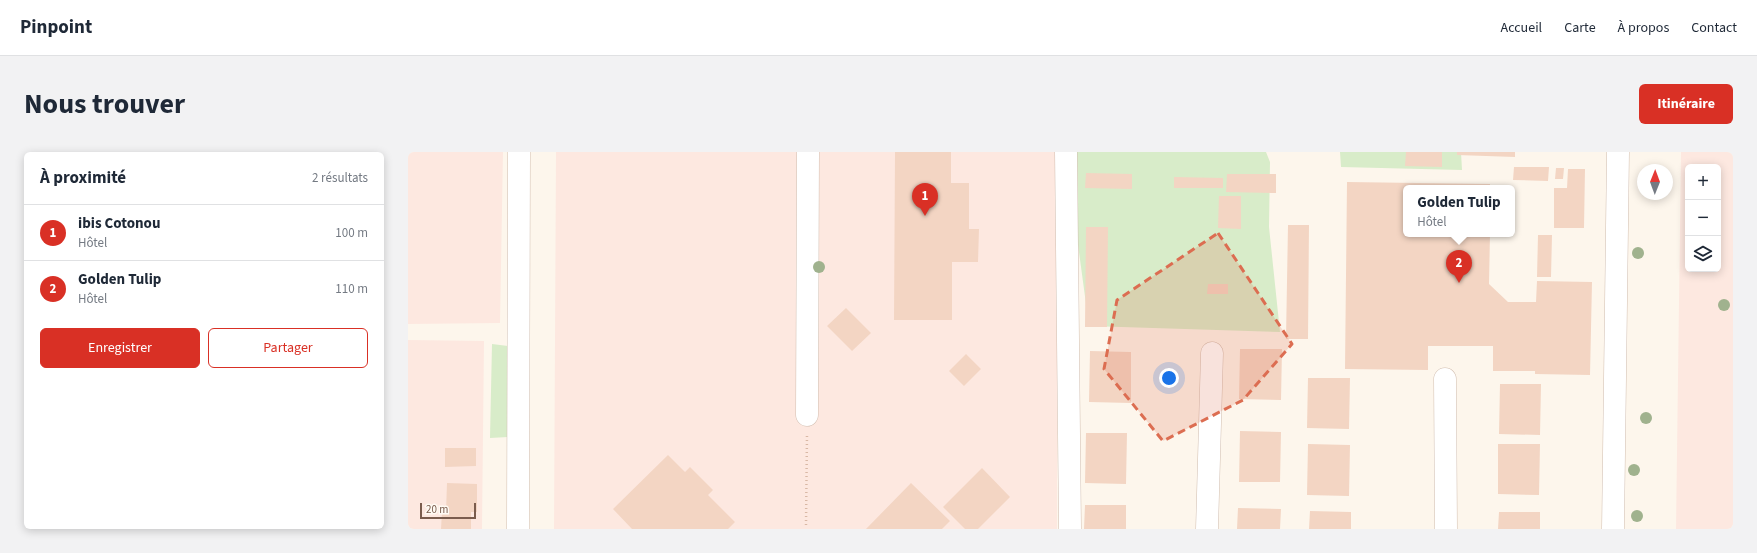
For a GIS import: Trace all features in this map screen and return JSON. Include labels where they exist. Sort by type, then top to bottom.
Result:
[{"type":"street","points":[[518,529],[519,152]]},
{"type":"street","points":[[807,415],[808,152]]},
{"type":"street","points":[[1066,152],[1070,529]]},
{"type":"street","points":[[1613,529],[1618,152]]},
{"type":"street","points":[[1207,529],[1212,353]]},
{"type":"street","points":[[1445,379],[1446,529]]},
{"type":"path","points":[[806,525],[807,415]]},
{"type":"highlighted area","points":[[1218,233],[1253,283],[1292,344],[1243,400],[1163,441],[1104,369],[1117,300]]},
{"type":"shaded area","points":[[408,152],[503,152],[500,323],[408,324]]},
{"type":"shaded area","points":[[556,152],[1058,152],[1057,529],[554,529]]},
{"type":"shaded area","points":[[1681,152],[1733,152],[1733,529],[1676,529]]},
{"type":"shaded area","points":[[408,340],[484,341],[482,529],[408,529]]},
{"type":"green space","points":[[1071,152],[1266,152],[1270,162],[1269,227],[1280,332],[1089,326],[1071,193]]},
{"type":"green space","points":[[1340,152],[1461,152],[1462,170],[1341,167]]},
{"type":"green space","points":[[492,344],[508,346],[508,437],[490,438]]},
{"type":"building","points":[[895,152],[951,152],[951,183],[969,183],[969,229],[979,229],[978,262],[952,262],[952,320],[894,320]]},
{"type":"building","points":[[1406,152],[1442,152],[1442,167],[1405,166]]},
{"type":"building","points":[[1457,152],[1515,152],[1515,157],[1457,155]]},
{"type":"building","points":[[1514,167],[1549,167],[1548,181],[1513,180]]},
{"type":"building","points":[[1556,168],[1564,168],[1563,179],[1555,179]]},
{"type":"building","points":[[1568,169],[1585,169],[1584,228],[1554,228],[1554,188],[1567,188]]},
{"type":"building","points":[[1086,173],[1132,174],[1132,189],[1085,188]]},
{"type":"building","points":[[1227,174],[1276,174],[1276,193],[1226,192]]},
{"type":"building","points":[[1174,177],[1223,178],[1223,188],[1174,188]]},
{"type":"building","points":[[1347,182],[1490,184],[1403,185],[1403,237],[1490,237],[1489,284],[1508,302],[1536,302],[1537,281],[1592,282],[1590,375],[1535,374],[1535,371],[1493,371],[1493,346],[1428,346],[1428,370],[1345,369]]},
{"type":"building","points":[[1219,196],[1241,196],[1241,229],[1218,228]]},
{"type":"building","points":[[1288,225],[1309,225],[1308,339],[1286,339]]},
{"type":"building","points":[[1086,227],[1108,227],[1107,327],[1085,327]]},
{"type":"building","points":[[1538,235],[1552,235],[1551,277],[1537,277]]},
{"type":"building","points":[[1208,284],[1228,284],[1228,294],[1207,294]]},
{"type":"building","points":[[846,308],[871,333],[852,351],[827,326]]},
{"type":"building","points":[[1240,349],[1282,349],[1281,400],[1239,399]]},
{"type":"building","points":[[1090,351],[1131,352],[1131,403],[1089,402]]},
{"type":"building","points":[[966,354],[981,369],[964,386],[949,371]]},
{"type":"building","points":[[1308,378],[1350,378],[1349,429],[1307,428]]},
{"type":"building","points":[[1500,384],[1541,384],[1540,435],[1499,434]]},
{"type":"building","points":[[1240,431],[1281,432],[1280,482],[1239,482]]},
{"type":"building","points":[[1086,433],[1127,433],[1126,484],[1085,483]]},
{"type":"building","points":[[1308,444],[1350,445],[1349,496],[1307,495]]},
{"type":"building","points":[[1498,444],[1540,444],[1539,495],[1498,494]]},
{"type":"building","points":[[445,448],[476,448],[476,466],[445,467]]},
{"type":"building","points":[[668,455],[685,472],[690,467],[713,490],[708,495],[735,522],[728,529],[632,529],[613,509]]},
{"type":"building","points":[[982,468],[1010,497],[978,529],[965,529],[943,507]]},
{"type":"building","points":[[447,483],[477,484],[477,512],[471,512],[471,529],[441,529],[442,512],[446,512]]},
{"type":"building","points":[[911,483],[950,521],[942,529],[866,529]]},
{"type":"building","points":[[1085,505],[1126,505],[1126,529],[1084,529]]},
{"type":"building","points":[[1238,508],[1281,509],[1280,529],[1237,529]]},
{"type":"building","points":[[1310,511],[1351,512],[1351,529],[1309,529]]},
{"type":"building","points":[[1499,512],[1540,512],[1540,529],[1498,529]]},
{"type":"place","name":"ibis Cotonou","points":[[925,216]]},
{"type":"place","name":"Golden Tulip","points":[[1459,283]]}]
